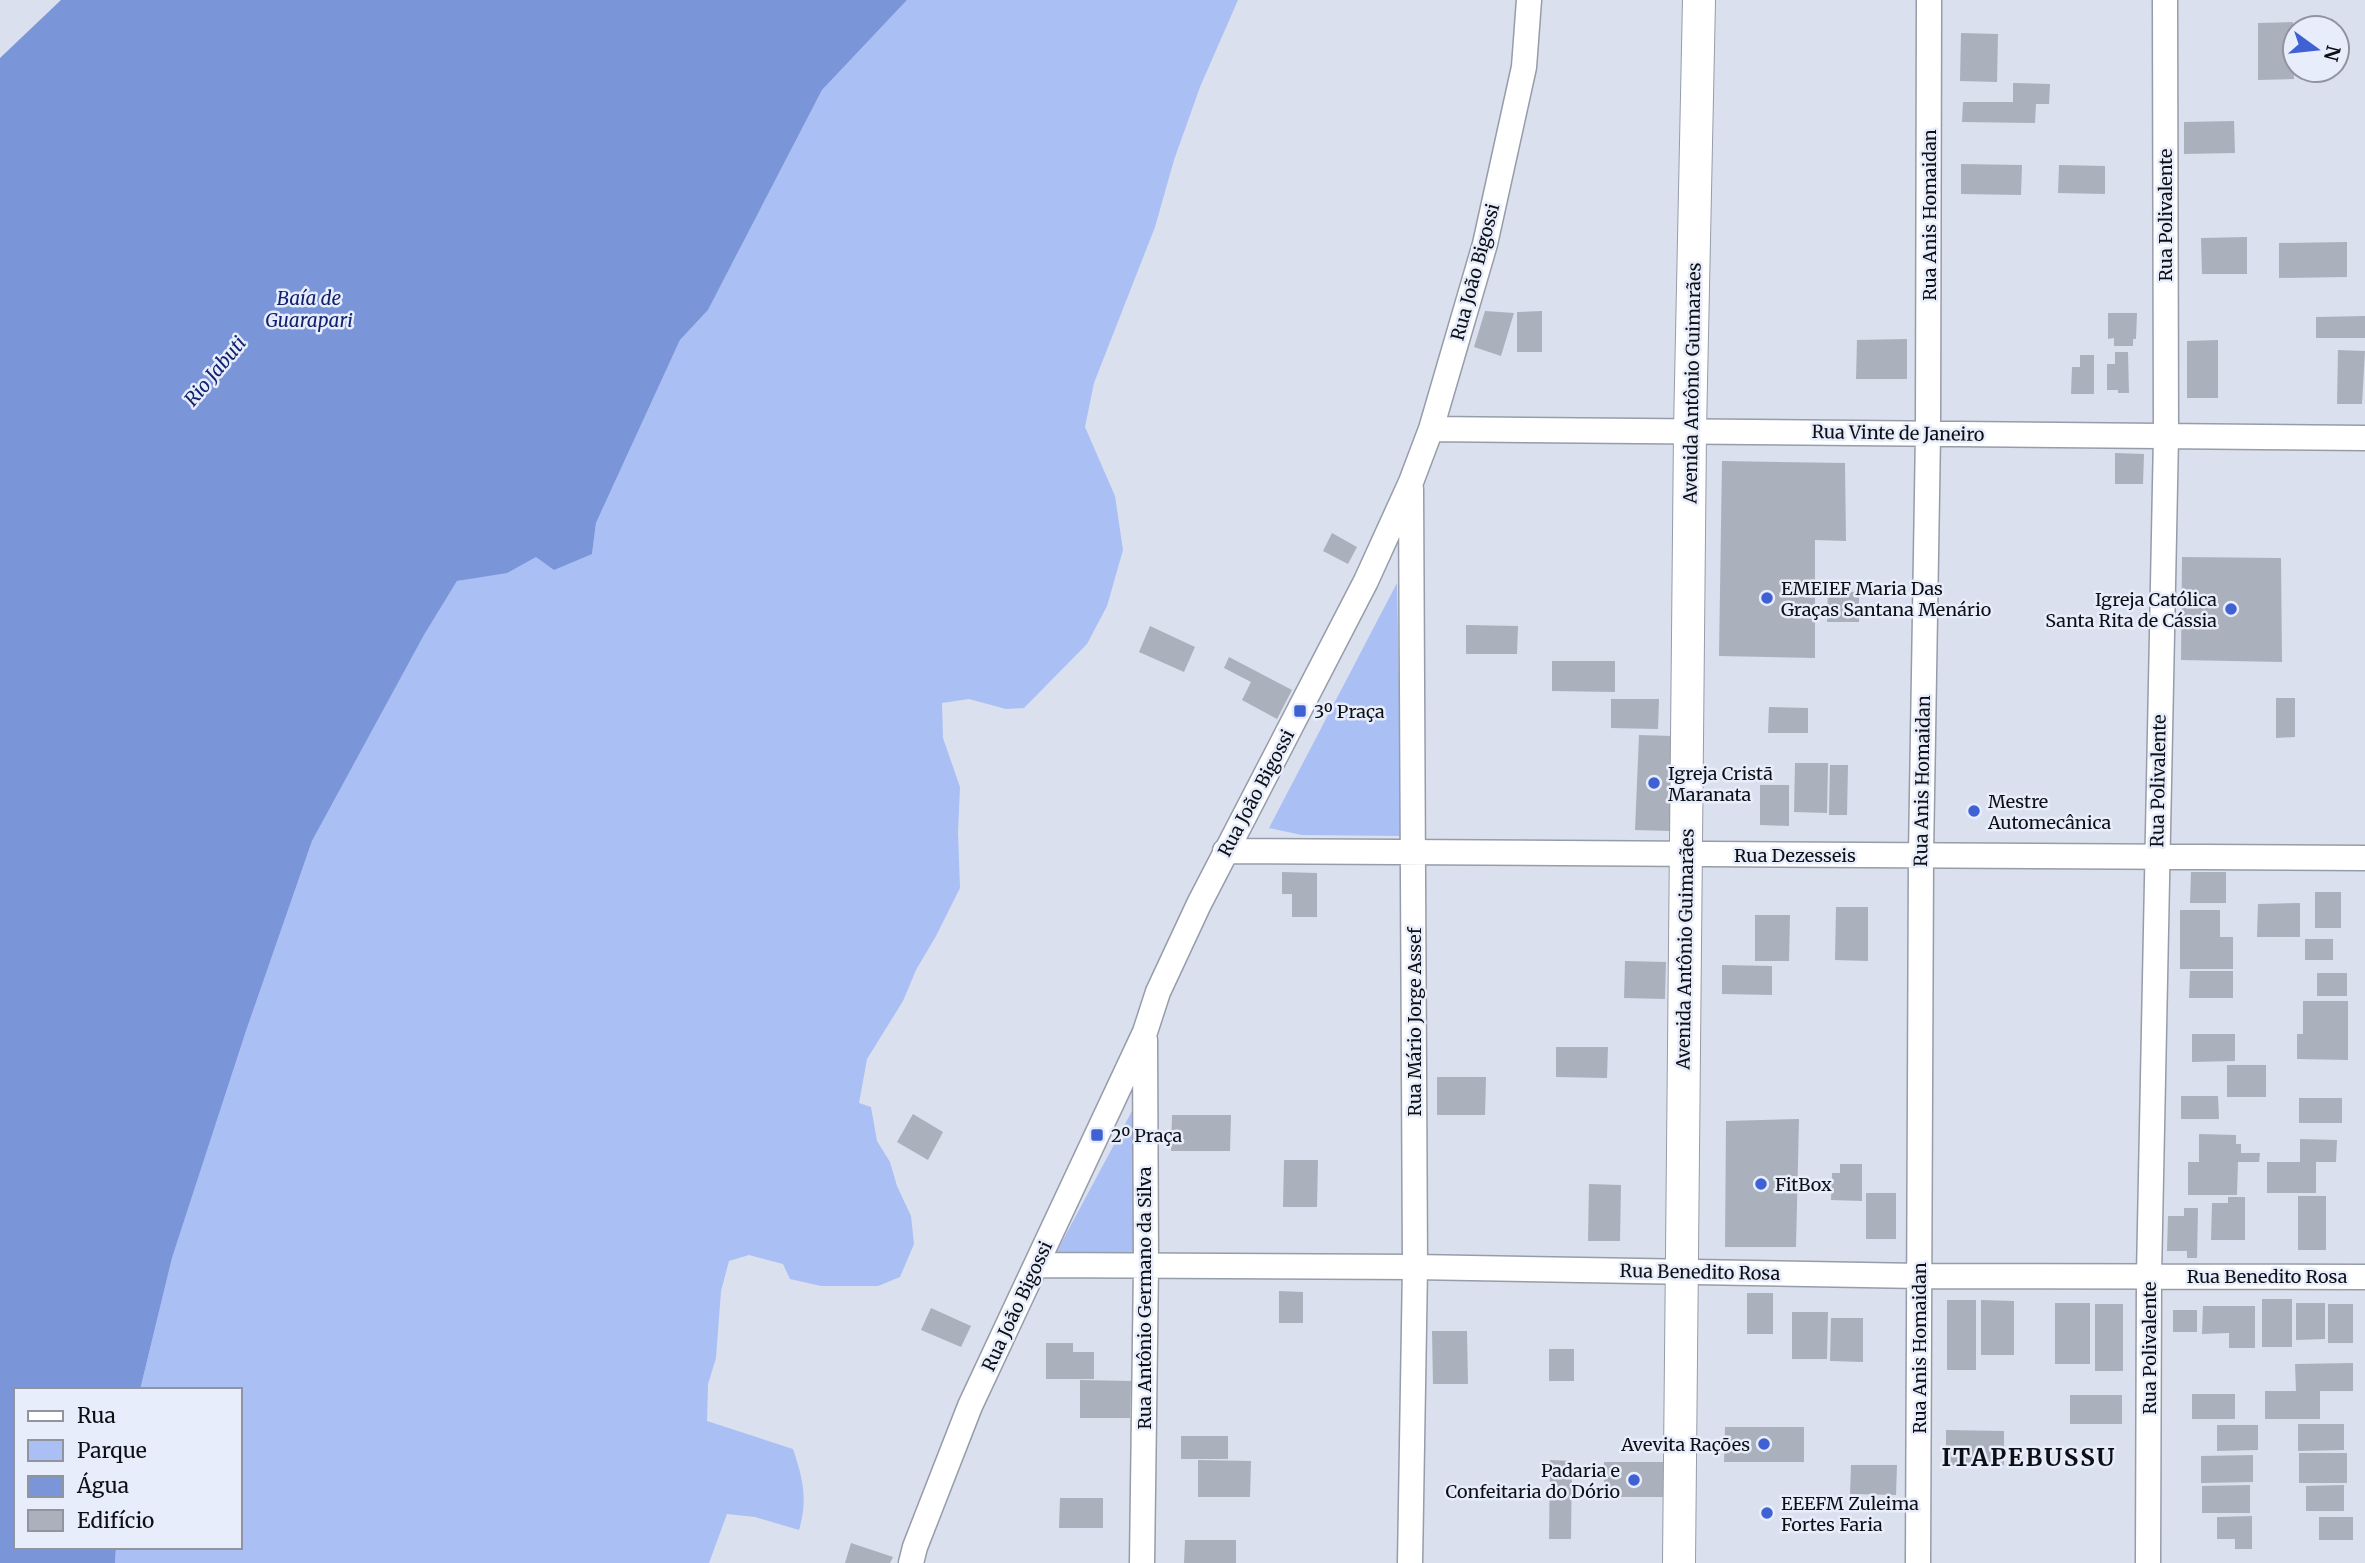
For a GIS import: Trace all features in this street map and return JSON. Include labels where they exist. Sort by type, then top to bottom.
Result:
[{"type":"street","name":"Rua João Bigossi","points":[[911,1563],[970,1406],[1145,1032],[1158,992],[1225,851],[1366,581],[1411,482],[1431,429],[1485,244],[1524,67],[1529,0]]},
{"type":"street","name":"Avenida Antônio Guimarães","points":[[1679,1563],[1690,431],[1699,0]]},
{"type":"street","name":"Rua Anis Homaidan","points":[[1918,1563],[1929,0]]},
{"type":"street","name":"Rua Polivalente","points":[[2148,1563],[2149,1276],[2166,436],[2165,0]]},
{"type":"street","name":"Rua Vinte de Janeiro","points":[[1431,429],[2365,438]]},
{"type":"street","name":"Rua Mário Jorge Assef","points":[[1410,1563],[1415,1267],[1411,482]]},
{"type":"street","name":"Rua Dezesseis","points":[[1225,851],[2365,858]]},
{"type":"street","name":"Rua Antônio Germano da Silva","points":[[1142,1563],[1146,1266],[1145,1032]]},
{"type":"street","name":"Rua Benedito Rosa","points":[[1036,1265],[1415,1267],[1920,1276],[2365,1277]]},
{"type":"green space","points":[[907,0],[1238,0],[1200,87],[1174,160],[1155,227],[1094,383],[1085,427],[1115,496],[1123,550],[1107,606],[1087,644],[1024,708],[1006,709],[969,699],[942,703],[943,738],[960,787],[960,888],[916,970],[903,1001],[867,1059],[859,1103],[871,1107],[877,1141],[890,1162],[897,1186],[911,1216],[914,1244],[900,1277],[878,1286],[821,1286],[790,1279],[783,1264],[749,1255],[729,1261],[721,1291],[716,1358],[708,1384],[707,1421],[793,1449],[803,1489],[799,1530],[755,1517],[727,1514],[709,1563],[115,1563],[116,1549],[242,1549],[242,1388],[140,1388],[172,1258],[312,841],[424,635],[457,581],[507,572],[536,556],[592,554],[596,523],[680,340],[708,310],[822,90]]},
{"type":"green space","points":[[1397,583],[1402,836],[1302,835],[1269,828]]},
{"type":"green space","points":[[1132,1111],[1137,1257],[1056,1253]]},
{"type":"water","name":"Baía de Guarapari","points":[[61,0],[907,0],[822,90],[708,310],[680,340],[596,523],[592,554],[554,570],[536,557],[507,573],[457,581],[424,635],[312,841],[172,1258],[140,1388],[14,1388],[14,1549],[116,1549],[115,1563],[0,1563],[0,58]]},
{"type":"building","points":[[2281,22],[2281,79],[2258,80],[2258,23]]},
{"type":"building","points":[[1961,33],[1998,34],[1997,82],[1960,81]]},
{"type":"building","points":[[2013,83],[2050,84],[2049,104],[2036,104],[2035,123],[1962,122],[1963,102],[2013,102]]},
{"type":"building","points":[[2234,121],[2235,153],[2184,154],[2184,122]]},
{"type":"building","points":[[1961,164],[2022,165],[2021,195],[1961,194]]},
{"type":"building","points":[[2059,165],[2105,166],[2105,194],[2058,193]]},
{"type":"building","points":[[2247,237],[2247,274],[2202,274],[2201,238]]},
{"type":"building","points":[[2347,242],[2347,277],[2279,278],[2279,243]]},
{"type":"building","points":[[1485,311],[1514,313],[1501,356],[1474,347]]},
{"type":"building","points":[[1542,311],[1542,352],[1517,352],[1517,312]]},
{"type":"building","points":[[2108,313],[2137,313],[2136,339],[2133,339],[2133,346],[2114,346],[2114,338],[2108,339]]},
{"type":"building","points":[[2365,316],[2365,338],[2316,338],[2316,317]]},
{"type":"building","points":[[1907,339],[1907,379],[1856,379],[1857,340]]},
{"type":"building","points":[[2218,340],[2218,398],[2187,398],[2187,341]]},
{"type":"building","points":[[2338,350],[2365,351],[2362,404],[2337,404]]},
{"type":"building","points":[[2115,352],[2128,352],[2129,393],[2107,390],[2107,364],[2115,364]]},
{"type":"building","points":[[2080,355],[2094,355],[2094,394],[2071,394],[2072,367],[2080,367]]},
{"type":"building","points":[[2115,453],[2144,454],[2143,484],[2115,484]]},
{"type":"building","name":"EMEIEF Maria Das Graças Santana Menário","points":[[1722,461],[1845,463],[1846,541],[1815,540],[1815,658],[1719,656]]},
{"type":"building","points":[[1332,533],[1357,547],[1348,564],[1323,551]]},
{"type":"building","name":"Igreja Católica Santa Rita de Cássia","points":[[2182,557],[2281,558],[2282,662],[2181,660]]},
{"type":"building","points":[[1828,591],[1859,592],[1859,622],[1827,622]]},
{"type":"building","points":[[1466,625],[1518,626],[1517,654],[1466,654]]},
{"type":"building","points":[[1150,626],[1195,647],[1184,672],[1139,652]]},
{"type":"building","points":[[1229,657],[1292,690],[1277,719],[1242,700],[1251,682],[1224,668]]},
{"type":"building","points":[[1552,661],[1615,661],[1615,692],[1552,691]]},
{"type":"building","points":[[2276,698],[2295,698],[2295,737],[2276,738]]},
{"type":"building","points":[[1611,699],[1659,699],[1658,729],[1611,728]]},
{"type":"building","points":[[1769,707],[1808,708],[1808,733],[1768,733]]},
{"type":"building","name":"Igreja Cristã Maranata","points":[[1639,735],[1673,736],[1670,831],[1635,830]]},
{"type":"building","points":[[1795,763],[1828,763],[1827,813],[1794,812]]},
{"type":"building","points":[[1830,765],[1848,765],[1847,815],[1829,815]]},
{"type":"building","points":[[1760,785],[1789,785],[1789,826],[1760,825]]},
{"type":"building","points":[[1282,872],[1317,873],[1317,917],[1292,917],[1292,894],[1282,894]]},
{"type":"building","points":[[2191,872],[2226,872],[2226,903],[2190,903]]},
{"type":"building","points":[[2315,892],[2341,892],[2341,928],[2315,928]]},
{"type":"building","points":[[2300,903],[2300,937],[2257,937],[2258,904]]},
{"type":"building","points":[[1836,907],[1868,907],[1868,961],[1835,960]]},
{"type":"building","points":[[2180,910],[2220,910],[2220,937],[2233,937],[2233,969],[2180,969]]},
{"type":"building","points":[[1755,915],[1790,915],[1789,961],[1755,961]]},
{"type":"building","points":[[2305,939],[2333,939],[2333,960],[2305,960]]},
{"type":"building","points":[[1625,961],[1666,962],[1665,999],[1624,998]]},
{"type":"building","points":[[1722,965],[1772,966],[1772,995],[1722,994]]},
{"type":"building","points":[[2190,971],[2233,971],[2233,998],[2189,998]]},
{"type":"building","points":[[2317,973],[2347,973],[2347,996],[2317,996]]},
{"type":"building","points":[[2303,1001],[2348,1001],[2348,1060],[2297,1059],[2297,1034],[2303,1034]]},
{"type":"building","points":[[2192,1034],[2235,1034],[2235,1061],[2192,1062]]},
{"type":"building","points":[[1556,1047],[1608,1047],[1607,1078],[1556,1077]]},
{"type":"building","points":[[2227,1065],[2266,1065],[2266,1097],[2227,1097]]},
{"type":"building","points":[[1437,1077],[1486,1077],[1485,1115],[1437,1115]]},
{"type":"building","points":[[2181,1096],[2218,1096],[2219,1119],[2181,1119]]},
{"type":"building","points":[[2299,1098],[2342,1098],[2342,1123],[2299,1123]]},
{"type":"building","points":[[913,1114],[943,1132],[928,1160],[897,1142]]},
{"type":"building","points":[[1172,1115],[1231,1115],[1230,1151],[1171,1151]]},
{"type":"building","name":"FitBox","points":[[1799,1119],[1796,1247],[1725,1247],[1726,1121]]},
{"type":"building","points":[[2199,1134],[2236,1135],[2236,1144],[2241,1144],[2241,1153],[2260,1153],[2259,1162],[2238,1162],[2237,1195],[2188,1195],[2188,1162],[2199,1162]]},
{"type":"building","points":[[2300,1139],[2337,1140],[2336,1162],[2316,1162],[2316,1193],[2267,1193],[2267,1162],[2300,1162]]},
{"type":"building","points":[[1284,1160],[1318,1160],[1317,1207],[1283,1207]]},
{"type":"building","points":[[1840,1164],[1862,1164],[1862,1201],[1831,1200],[1832,1173],[1840,1173]]},
{"type":"building","points":[[1589,1184],[1621,1185],[1620,1241],[1588,1241]]},
{"type":"building","points":[[1866,1193],[1896,1193],[1896,1239],[1866,1239]]},
{"type":"building","points":[[2298,1196],[2326,1196],[2326,1250],[2298,1250]]},
{"type":"building","points":[[2228,1197],[2245,1197],[2245,1240],[2211,1240],[2212,1203],[2228,1203]]},
{"type":"building","points":[[2184,1208],[2198,1208],[2197,1258],[2187,1258],[2187,1251],[2167,1251],[2168,1216],[2184,1216]]},
{"type":"building","points":[[1279,1291],[1303,1292],[1303,1323],[1279,1323]]},
{"type":"building","points":[[1747,1293],[1773,1293],[1773,1334],[1747,1334]]},
{"type":"building","points":[[2262,1299],[2292,1299],[2292,1347],[2262,1347]]},
{"type":"building","points":[[1947,1300],[1976,1300],[1976,1370],[1947,1370]]},
{"type":"building","points":[[1981,1300],[2014,1301],[2014,1355],[1981,1355]]},
{"type":"building","points":[[2055,1303],[2090,1303],[2090,1364],[2055,1364]]},
{"type":"building","points":[[2296,1303],[2325,1303],[2325,1339],[2296,1340]]},
{"type":"building","points":[[2095,1304],[2123,1304],[2123,1371],[2095,1371]]},
{"type":"building","points":[[2328,1304],[2353,1304],[2353,1343],[2328,1343]]},
{"type":"building","points":[[2203,1306],[2255,1306],[2255,1348],[2229,1348],[2229,1333],[2202,1334]]},
{"type":"building","points":[[931,1308],[971,1326],[961,1347],[921,1330]]},
{"type":"building","points":[[2173,1310],[2197,1310],[2197,1332],[2173,1332]]},
{"type":"building","points":[[1792,1312],[1828,1312],[1827,1359],[1792,1359]]},
{"type":"building","points":[[1831,1318],[1863,1318],[1863,1362],[1830,1361]]},
{"type":"building","points":[[1432,1331],[1467,1331],[1468,1384],[1433,1384]]},
{"type":"building","points":[[1046,1343],[1073,1343],[1073,1352],[1094,1352],[1094,1379],[1046,1379]]},
{"type":"building","points":[[1549,1349],[1574,1349],[1574,1381],[1549,1381]]},
{"type":"building","points":[[2353,1363],[2353,1391],[2320,1391],[2320,1419],[2265,1419],[2265,1391],[2296,1391],[2295,1364]]},
{"type":"building","points":[[1080,1380],[1131,1381],[1130,1418],[1080,1418]]},
{"type":"building","points":[[2192,1394],[2235,1394],[2235,1419],[2192,1419]]},
{"type":"building","points":[[2070,1395],[2122,1395],[2122,1424],[2070,1424]]},
{"type":"building","points":[[2298,1424],[2344,1424],[2344,1450],[2298,1451]]},
{"type":"building","points":[[2217,1425],[2258,1425],[2258,1450],[2217,1451]]},
{"type":"building","name":"Avevita Rações","points":[[1725,1427],[1804,1427],[1804,1462],[1724,1462]]},
{"type":"building","points":[[1946,1430],[2004,1431],[2004,1465],[1946,1465]]},
{"type":"building","points":[[1181,1436],[1228,1436],[1228,1459],[1181,1459]]},
{"type":"building","points":[[2299,1453],[2347,1453],[2347,1483],[2299,1483]]},
{"type":"building","points":[[2253,1455],[2253,1482],[2201,1483],[2201,1456]]},
{"type":"building","points":[[1198,1460],[1251,1461],[1250,1497],[1198,1497]]},
{"type":"building","points":[[1550,1460],[1572,1461],[1571,1539],[1549,1539]]},
{"type":"building","name":"Padaria e Confeitaria do Dório","points":[[1604,1462],[1663,1462],[1663,1497],[1604,1497]]},
{"type":"building","points":[[1851,1465],[1897,1465],[1896,1495],[1850,1494]]},
{"type":"building","points":[[2250,1485],[2250,1513],[2202,1513],[2202,1486]]},
{"type":"building","points":[[2344,1485],[2344,1511],[2306,1511],[2306,1486]]},
{"type":"building","points":[[1060,1498],[1103,1498],[1103,1528],[1059,1528]]},
{"type":"building","points":[[2252,1516],[2252,1549],[2235,1549],[2235,1539],[2217,1539],[2217,1517]]},
{"type":"building","points":[[2319,1517],[2353,1517],[2353,1540],[2319,1540]]},
{"type":"building","points":[[1185,1540],[1236,1540],[1236,1563],[1184,1563]]},
{"type":"building","points":[[851,1543],[893,1557],[890,1563],[845,1563]]},
{"type":"place","name":"EMEIEF Maria Das Graças Santana Menário","points":[[1767,598]]},
{"type":"place","name":"Igreja Católica Santa Rita de Cássia","points":[[2231,609]]},
{"type":"place","name":"3º Praça","points":[[1300,711]]},
{"type":"place","name":"Igreja Cristã Maranata","points":[[1654,783]]},
{"type":"place","name":"Mestre Automecânica","points":[[1974,811]]},
{"type":"place","name":"2º Praça","points":[[1097,1135]]},
{"type":"place","name":"FitBox","points":[[1761,1184]]},
{"type":"place","name":"Avevita Rações","points":[[1764,1444]]},
{"type":"place","name":"Padaria e Confeitaria do Dório","points":[[1634,1480]]},
{"type":"place","name":"EEEFM Zuleima Fortes Faria","points":[[1767,1513]]},
{"type":"district","name":"ITAPEBUSSU","points":[[2029,1457]]},
{"type":"water label","name":"Rio Jabuti","points":[[215,371]]}]
